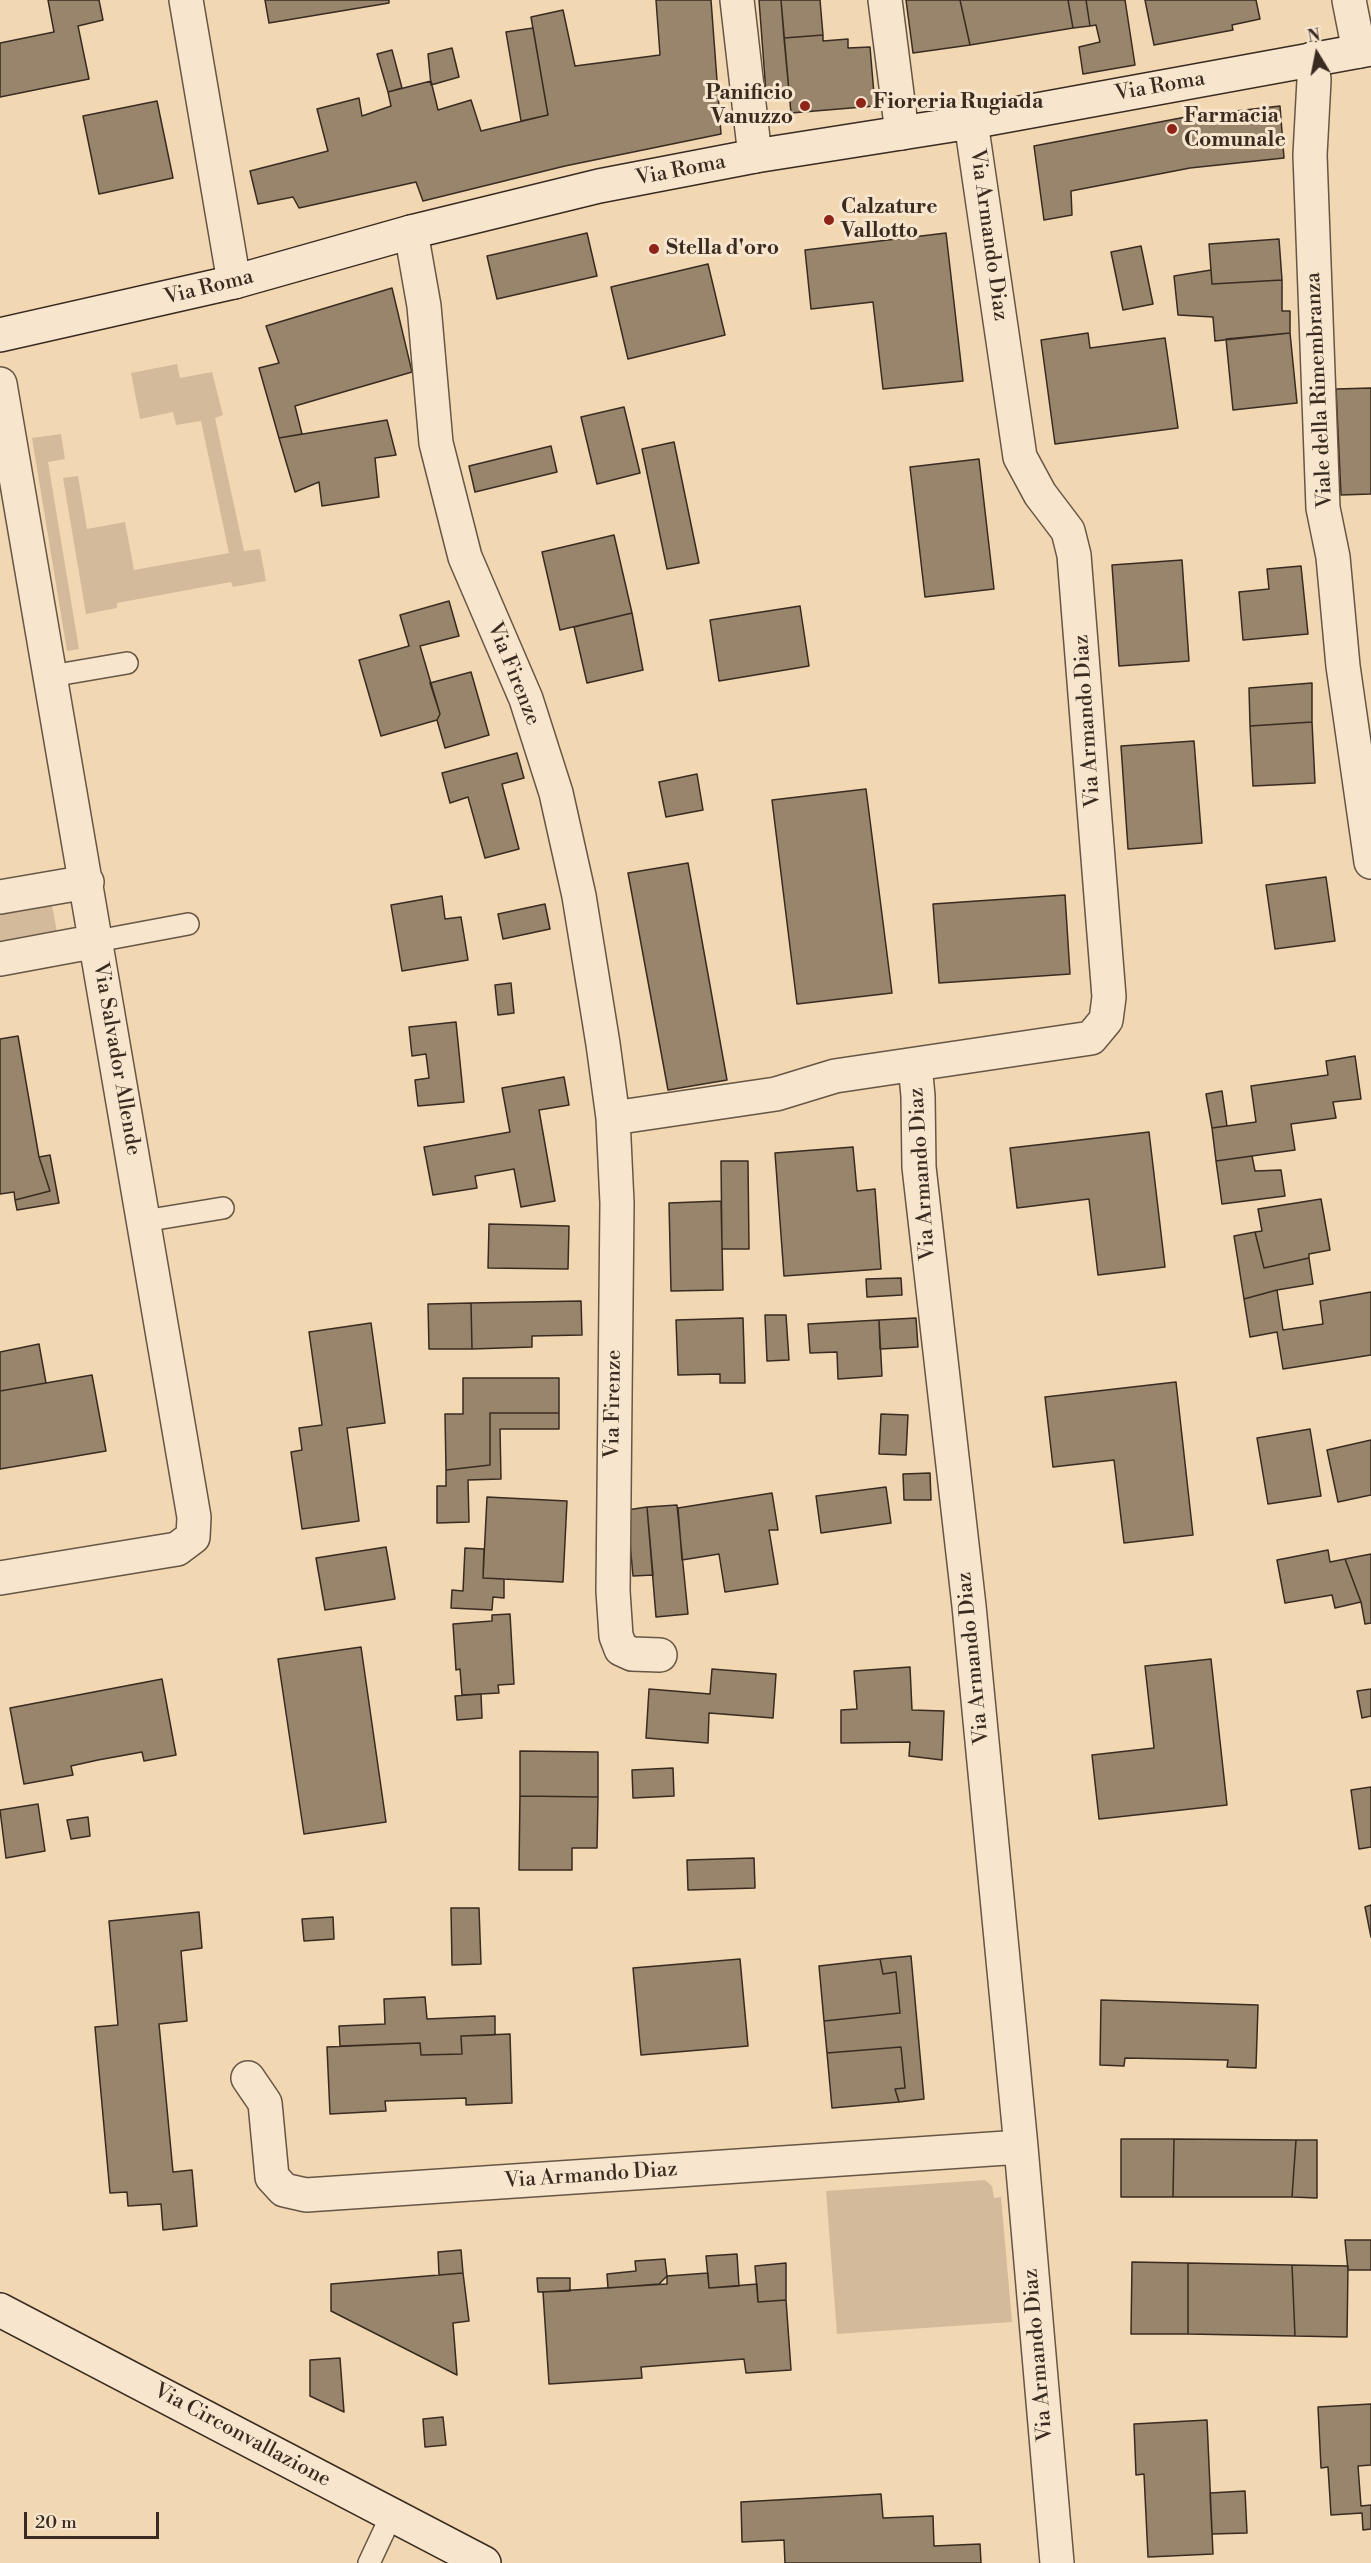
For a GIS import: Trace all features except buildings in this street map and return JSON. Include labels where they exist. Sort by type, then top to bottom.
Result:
[{"type":"street","points":[[186,0],[234,282]]},
{"type":"street","points":[[737,0],[755,156]]},
{"type":"street","points":[[885,0],[902,133]]},
{"type":"street","points":[[1349,0],[1365,50]]},
{"type":"street","name":"Via Roma","points":[[0,335],[234,282],[321,260],[411,232],[599,186],[755,156],[971,122],[1365,50]]},
{"type":"street","name":"Viale della Rimembranza","points":[[1312,59],[1314,80],[1310,155],[1323,508],[1331,548],[1343,666],[1371,862]]},
{"type":"street","name":"Via Armando Diaz","points":[[971,122],[1020,458],[1040,494],[1068,531],[1074,555],[1109,997],[1106,1020],[1090,1038],[915,1065],[920,1178],[969,1606],[1021,2147],[1057,2563]]},
{"type":"street","name":"Via Firenze","points":[[411,232],[424,306],[436,443],[465,558],[526,699],[556,793],[579,896],[613,1118],[617,1203],[612,1465],[613,1591],[616,1636],[621,1649],[632,1654],[660,1655]]},
{"type":"street","name":"Via Salvador Allende","points":[[0,384],[194,1517],[193,1537],[177,1550],[0,1578]]},
{"type":"street","points":[[0,897],[87,882]]},
{"type":"street","points":[[0,959],[97,940]]},
{"type":"street","points":[[613,1118],[777,1094],[836,1076],[915,1065]]},
{"type":"street","name":"Via Armando Diaz","points":[[248,2078],[264,2103],[272,2177],[284,2190],[306,2195],[1021,2147]]},
{"type":"street","name":"Via Circonvallazione","points":[[0,2310],[484,2563]]},
{"type":"lane","points":[[51,676],[127,663]]},
{"type":"lane","points":[[97,940],[188,924]]},
{"type":"lane","points":[[144,1221],[223,1208]]},
{"type":"lane","points":[[369,2563],[392,2514]]},
{"type":"shaded area","points":[[177,364],[180,378],[212,372],[223,415],[215,418],[244,551],[260,549],[266,581],[233,587],[231,582],[117,603],[117,608],[86,614],[63,478],[78,476],[87,529],[125,522],[134,570],[229,553],[201,421],[176,425],[173,412],[140,419],[131,373]]},
{"type":"shaded area","points":[[61,434],[65,459],[48,462],[79,649],[67,651],[32,438]]},
{"type":"shaded area","points":[[51,900],[57,932],[0,942],[0,909]]},
{"type":"shaded area","points":[[985,2180],[992,2186],[994,2198],[1001,2197],[1012,2322],[837,2334],[826,2191]]},
{"type":"place","name":"Fioreria Rugiada","points":[[861,103]]},
{"type":"place","name":"Panificio Vanuzzo","points":[[805,106]]},
{"type":"place","name":"Farmacia Comunale","points":[[1172,129]]},
{"type":"place","name":"Calzature Vallotto","points":[[829,220]]},
{"type":"place","name":"Stella d'oro","points":[[654,249]]}]
